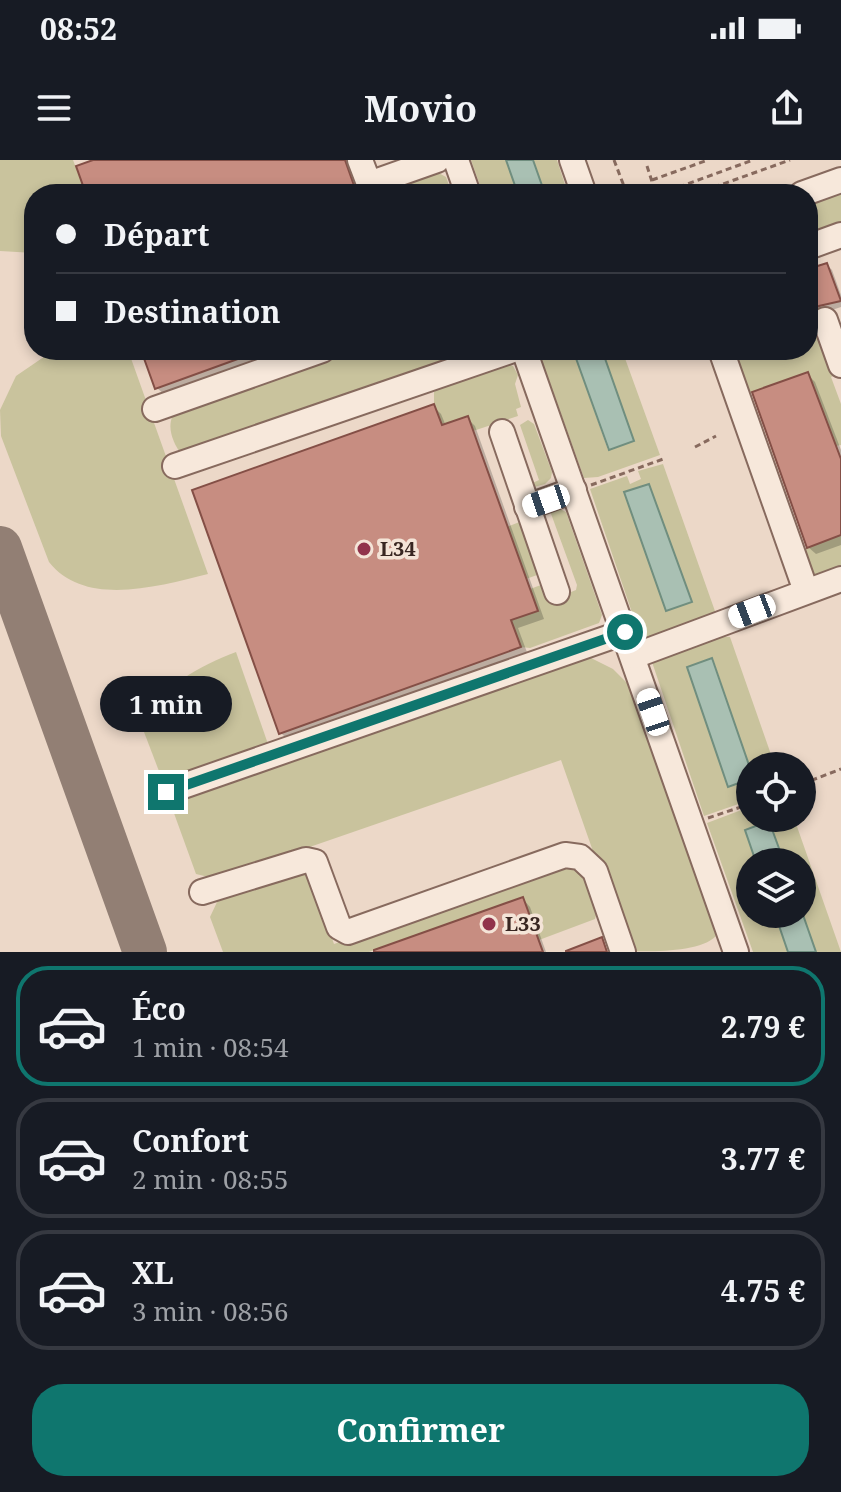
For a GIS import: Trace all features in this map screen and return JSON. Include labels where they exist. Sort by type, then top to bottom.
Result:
[{"type":"street","points":[[360,160],[369,184]]},
{"type":"street","points":[[382,184],[437,160]]},
{"type":"street","points":[[456,160],[464,184]]},
{"type":"street","points":[[572,160],[580,184]]},
{"type":"street","points":[[818,188],[841,180]]},
{"type":"street","points":[[818,245],[838,242]]},
{"type":"street","points":[[825,320],[841,365]]},
{"type":"street","points":[[155,409],[294,360]]},
{"type":"street","points":[[175,466],[484,360]]},
{"type":"street","points":[[528,360],[691,823],[727,949]]},
{"type":"street","points":[[725,360],[806,591]]},
{"type":"street","points":[[502,432],[557,592]]},
{"type":"street","points":[[527,507],[574,490]]},
{"type":"street","points":[[634,656],[841,579]]},
{"type":"street","points":[[166,792],[625,632]]},
{"type":"street","points":[[202,892],[306,860],[315,862],[339,927],[348,932],[565,855],[580,857],[595,871],[623,952]]},
{"type":"path","points":[[614,160],[623,184]]},
{"type":"path","points":[[652,180],[708,160]]},
{"type":"path","points":[[686,184],[753,160]]},
{"type":"path","points":[[723,184],[790,160]]},
{"type":"path","points":[[647,166],[654,184]]},
{"type":"path","points":[[695,447],[716,436]]},
{"type":"path","points":[[574,490],[666,458]]},
{"type":"path","points":[[816,779],[841,769]]},
{"type":"path","points":[[691,823],[736,809]]},
{"type":"shaded area","points":[[0,160],[73,160],[82,184],[24,184],[24,252],[0,251]]},
{"type":"shaded area","points":[[471,160],[506,160],[514,184],[479,184]]},
{"type":"shaded area","points":[[506,160],[533,160],[541,184],[514,184]]},
{"type":"shaded area","points":[[533,160],[557,160],[565,184],[541,184]]},
{"type":"shaded area","points":[[435,171],[446,177],[448,184],[397,184]]},
{"type":"shaded area","points":[[841,192],[841,225],[818,233],[818,200]]},
{"type":"shaded area","points":[[822,328],[839,373],[831,377],[841,404],[841,445],[836,446],[808,372],[747,394],[803,549],[841,535],[841,573],[809,585],[729,362],[818,360],[818,329]]},
{"type":"shaded area","points":[[39,360],[132,360],[208,574],[146,588],[102,589],[82,585],[64,576],[49,562],[1,436],[0,410],[16,376]]},
{"type":"shaded area","points":[[312,360],[455,360],[182,455],[172,437],[170,424],[179,408]]},
{"type":"shaded area","points":[[542,360],[576,360],[608,450],[634,441],[606,360],[626,360],[660,455],[598,477],[584,478]]},
{"type":"shaded area","points":[[577,360],[606,360],[634,441],[609,450]]},
{"type":"shaded area","points":[[507,364],[513,366],[518,375],[515,384],[521,407],[516,409],[518,416],[473,431],[467,416],[442,425],[434,404],[434,392],[441,385]]},
{"type":"shaded area","points":[[528,420],[534,424],[552,472],[545,484],[531,488],[528,485],[539,480],[520,425]]},
{"type":"shaded area","points":[[663,464],[716,614],[648,637],[640,636],[590,489],[627,476],[630,484],[641,479],[638,471]]},
{"type":"shaded area","points":[[649,484],[692,602],[666,611],[624,492]]},
{"type":"shaded area","points":[[560,509],[566,512],[602,615],[599,623],[530,648],[521,647],[511,620],[537,611],[530,589],[541,585],[546,587],[551,600],[576,590],[577,585],[550,511]]},
{"type":"shaded area","points":[[522,521],[540,570],[537,575],[526,579],[507,527]]},
{"type":"shaded area","points":[[715,636],[730,637],[770,752],[745,752],[713,659],[688,667],[729,787],[736,784],[736,805],[704,816],[652,662]]},
{"type":"shaded area","points":[[236,652],[268,744],[172,779],[162,779],[139,719],[158,698],[182,679]]},
{"type":"shaded area","points":[[585,655],[613,669],[630,686],[716,936],[709,941],[676,950],[628,951],[561,760],[217,879],[196,874],[171,805],[185,797]]},
{"type":"shaded area","points":[[712,658],[744,752],[736,752],[736,784],[728,787],[687,667]]},
{"type":"shaded area","points":[[736,812],[736,832],[746,832],[751,848],[736,848],[736,904],[707,823]]},
{"type":"shaded area","points":[[746,832],[773,832],[779,848],[751,848]]},
{"type":"shaded area","points":[[773,832],[799,832],[805,848],[779,848]]},
{"type":"shaded area","points":[[565,864],[581,872],[592,885],[597,902],[595,919],[539,940],[523,897],[369,952],[223,952],[210,917],[218,900],[227,893],[306,866],[334,944]]},
{"type":"shaded area","points":[[816,881],[841,952],[816,952],[808,928],[816,928]]},
{"type":"shaded area","points":[[744,928],[780,928],[788,952],[753,952]]},
{"type":"shaded area","points":[[780,928],[808,928],[816,952],[788,952]]},
{"type":"building","points":[[93,160],[345,160],[353,184],[82,184],[76,166]]},
{"type":"building","points":[[827,263],[841,301],[818,307],[818,266]]},
{"type":"building","points":[[145,360],[235,360],[155,389]]},
{"type":"building","points":[[808,372],[841,459],[841,535],[807,548],[752,392]]},
{"type":"building","name":"L34","points":[[434,404],[442,425],[468,416],[538,611],[511,620],[521,647],[279,734],[192,490]]},
{"type":"building","name":"L33","points":[[523,897],[543,952],[374,952],[374,950]]},
{"type":"building","name":"L33","points":[[602,937],[607,952],[566,952],[566,951]]},
{"type":"taxiway","points":[[0,548],[145,952]]},
{"type":"place","name":"L34","points":[[364,549]]},
{"type":"place","name":"L33","points":[[489,924]]},
{"type":"route","points":[[166,792],[625,632]]}]
